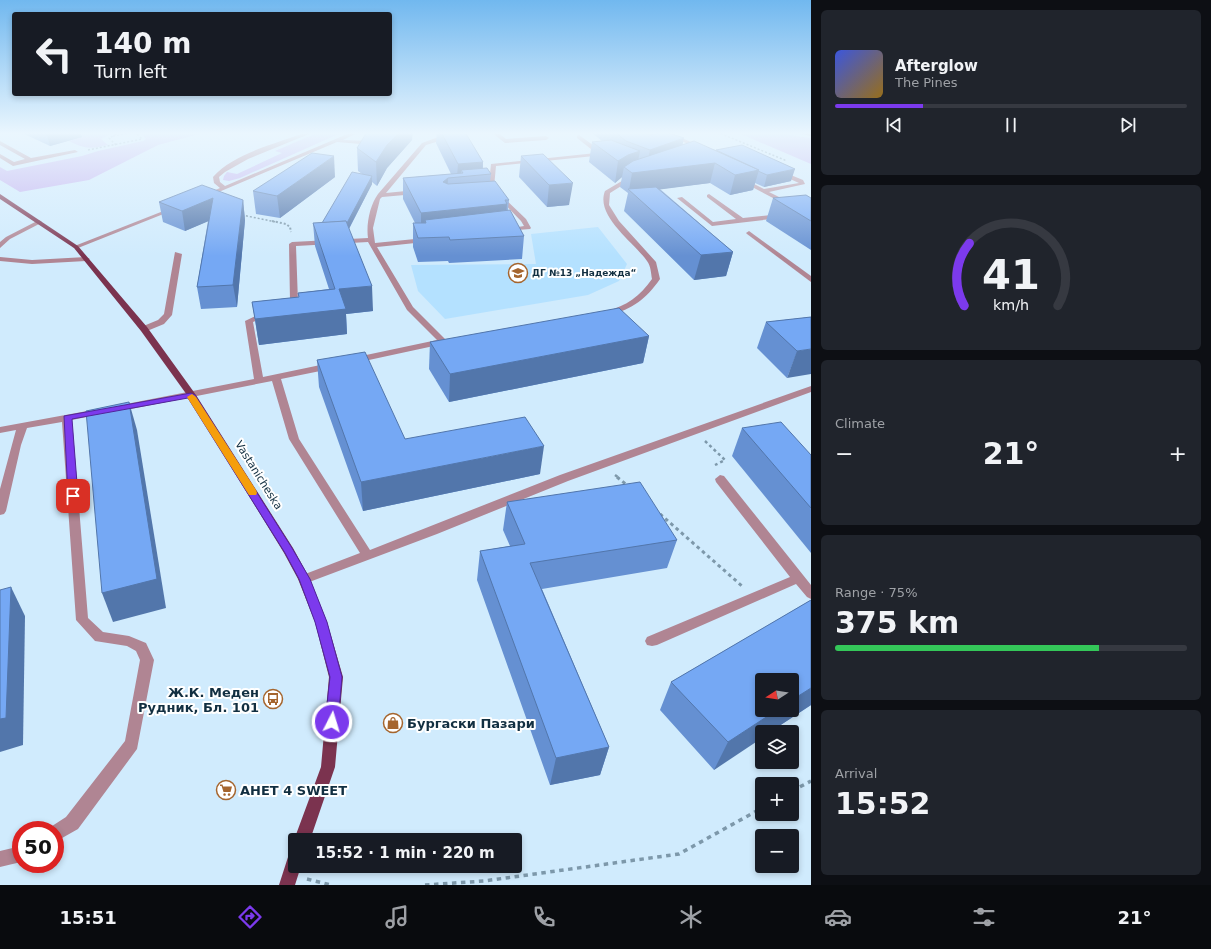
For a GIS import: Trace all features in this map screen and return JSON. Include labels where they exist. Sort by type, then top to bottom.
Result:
[{"type":"main road","name":"Vastanicheska","points":[[2,198],[76,247],[144,329],[191,395],[289,551],[304,579],[321,622],[336,677],[328,768],[305,833]]},
{"type":"street","points":[[219,173],[216,177],[217,183],[224,188]]},
{"type":"street","points":[[198,199],[259,173]]},
{"type":"street","points":[[0,430],[276,378],[447,340],[410,308],[371,243],[370,228],[377,198],[399,173]]},
{"type":"street","points":[[493,173],[492,186],[524,220],[528,228],[497,231]]},
{"type":"street","points":[[763,191],[802,184],[801,181],[782,173]]},
{"type":"street","points":[[597,315],[626,309],[644,297],[656,279],[652,262],[616,222],[606,205],[607,192],[627,178],[639,174]]},
{"type":"street","points":[[734,177],[809,214]]},
{"type":"street","points":[[477,187],[492,186]]},
{"type":"street","points":[[380,195],[425,192]]},
{"type":"street","points":[[709,196],[741,220]]},
{"type":"street","points":[[494,199],[502,198]]},
{"type":"street","points":[[680,198],[712,224],[809,214]]},
{"type":"street","points":[[76,247],[176,208]]},
{"type":"street","points":[[0,246],[8,238],[39,222]]},
{"type":"street","points":[[749,233],[811,280]]},
{"type":"street","points":[[259,381],[249,321],[294,302],[292,244],[371,243],[434,238]]},
{"type":"street","points":[[144,329],[161,322],[168,315],[178,254]]},
{"type":"street","points":[[0,259],[35,262],[86,259]]},
{"type":"street","points":[[276,378],[294,439],[368,554]]},
{"type":"street","points":[[304,579],[368,554],[433,532],[603,464],[811,389]]},
{"type":"street","points":[[64,828],[72,823],[132,744],[147,660],[141,647],[129,640],[100,637],[82,620],[67,418]]},
{"type":"street","points":[[0,511],[16,445],[24,425]]},
{"type":"street","points":[[720,479],[811,594]]},
{"type":"street","points":[[652,641],[799,578]]},
{"type":"street","points":[[0,859],[12,856]]},
{"type":"path","points":[[236,214],[286,224],[290,228],[292,244]]},
{"type":"path","points":[[694,431],[725,460],[709,468],[720,479]]},
{"type":"path","points":[[603,464],[632,490]]},
{"type":"path","points":[[655,510],[755,597]]},
{"type":"path","points":[[799,788],[811,781]]},
{"type":"path","points":[[425,885],[484,881],[679,854],[755,812]]},
{"type":"path","points":[[290,873],[332,885]]},
{"type":"shaded area","points":[[0,173],[102,173],[89,180],[20,192],[0,180]]},
{"type":"shaded area","points":[[226,173],[251,173],[229,181],[223,180]]},
{"type":"shaded area","name":"ДГ №13 „Надежда“","points":[[598,227],[627,264],[619,281],[588,295],[445,319],[418,291],[411,265],[536,264],[531,234]]},
{"type":"building","points":[[280,173],[309,173],[277,196],[253,191]]},
{"type":"building","points":[[351,173],[372,176],[347,223],[346,221],[322,223]]},
{"type":"building","points":[[459,173],[491,173],[448,178],[443,182],[448,184],[495,181],[509,200],[505,200],[507,204],[421,213],[403,178]]},
{"type":"building","points":[[538,173],[563,173],[573,183],[549,185]]},
{"type":"building","points":[[202,185],[243,200],[233,285],[197,287],[213,198],[182,211],[159,202]]},
{"type":"building","points":[[656,187],[733,252],[701,255],[628,189]]},
{"type":"building","points":[[806,195],[811,198],[811,221],[773,198]]},
{"type":"building","points":[[510,210],[524,236],[450,240],[449,237],[418,238],[413,223],[426,223],[425,220]]},
{"type":"building","points":[[346,221],[372,286],[339,289],[346,309],[255,319],[252,302],[299,297],[298,293],[335,289],[313,223]]},
{"type":"building","points":[[619,308],[649,336],[450,374],[430,342]]},
{"type":"building","points":[[811,317],[811,349],[797,351],[766,322]]},
{"type":"building","points":[[365,352],[405,439],[525,417],[544,446],[361,482],[317,360]]},
{"type":"building","points":[[129,402],[157,579],[102,593],[86,411]]},
{"type":"building","points":[[781,422],[811,455],[811,508],[742,428]]},
{"type":"building","points":[[640,482],[677,540],[530,563],[609,747],[556,758],[480,551],[525,544],[507,502]]},
{"type":"building","points":[[11,587],[6,718],[0,719],[0,590]]},
{"type":"building","points":[[811,600],[811,688],[799,696],[799,673],[755,673],[755,717],[766,717],[728,742],[671,682]]},
{"type":"slow traffic","points":[[192,397],[252,493]]},
{"type":"place","name":"ДГ №13 „Надежда“","points":[[518,273]]},
{"type":"place","name":"Ж.К. Меден Рудник, Бл. 101","points":[[273,699]]},
{"type":"place","name":"Бургаски Пазари","points":[[393,723]]},
{"type":"place","name":"АНЕТ 4 SWEET","points":[[226,790]]},
{"type":"route","points":[[73,496],[67,418],[191,395],[289,551],[304,579],[321,622],[336,677],[332,722]]}]
